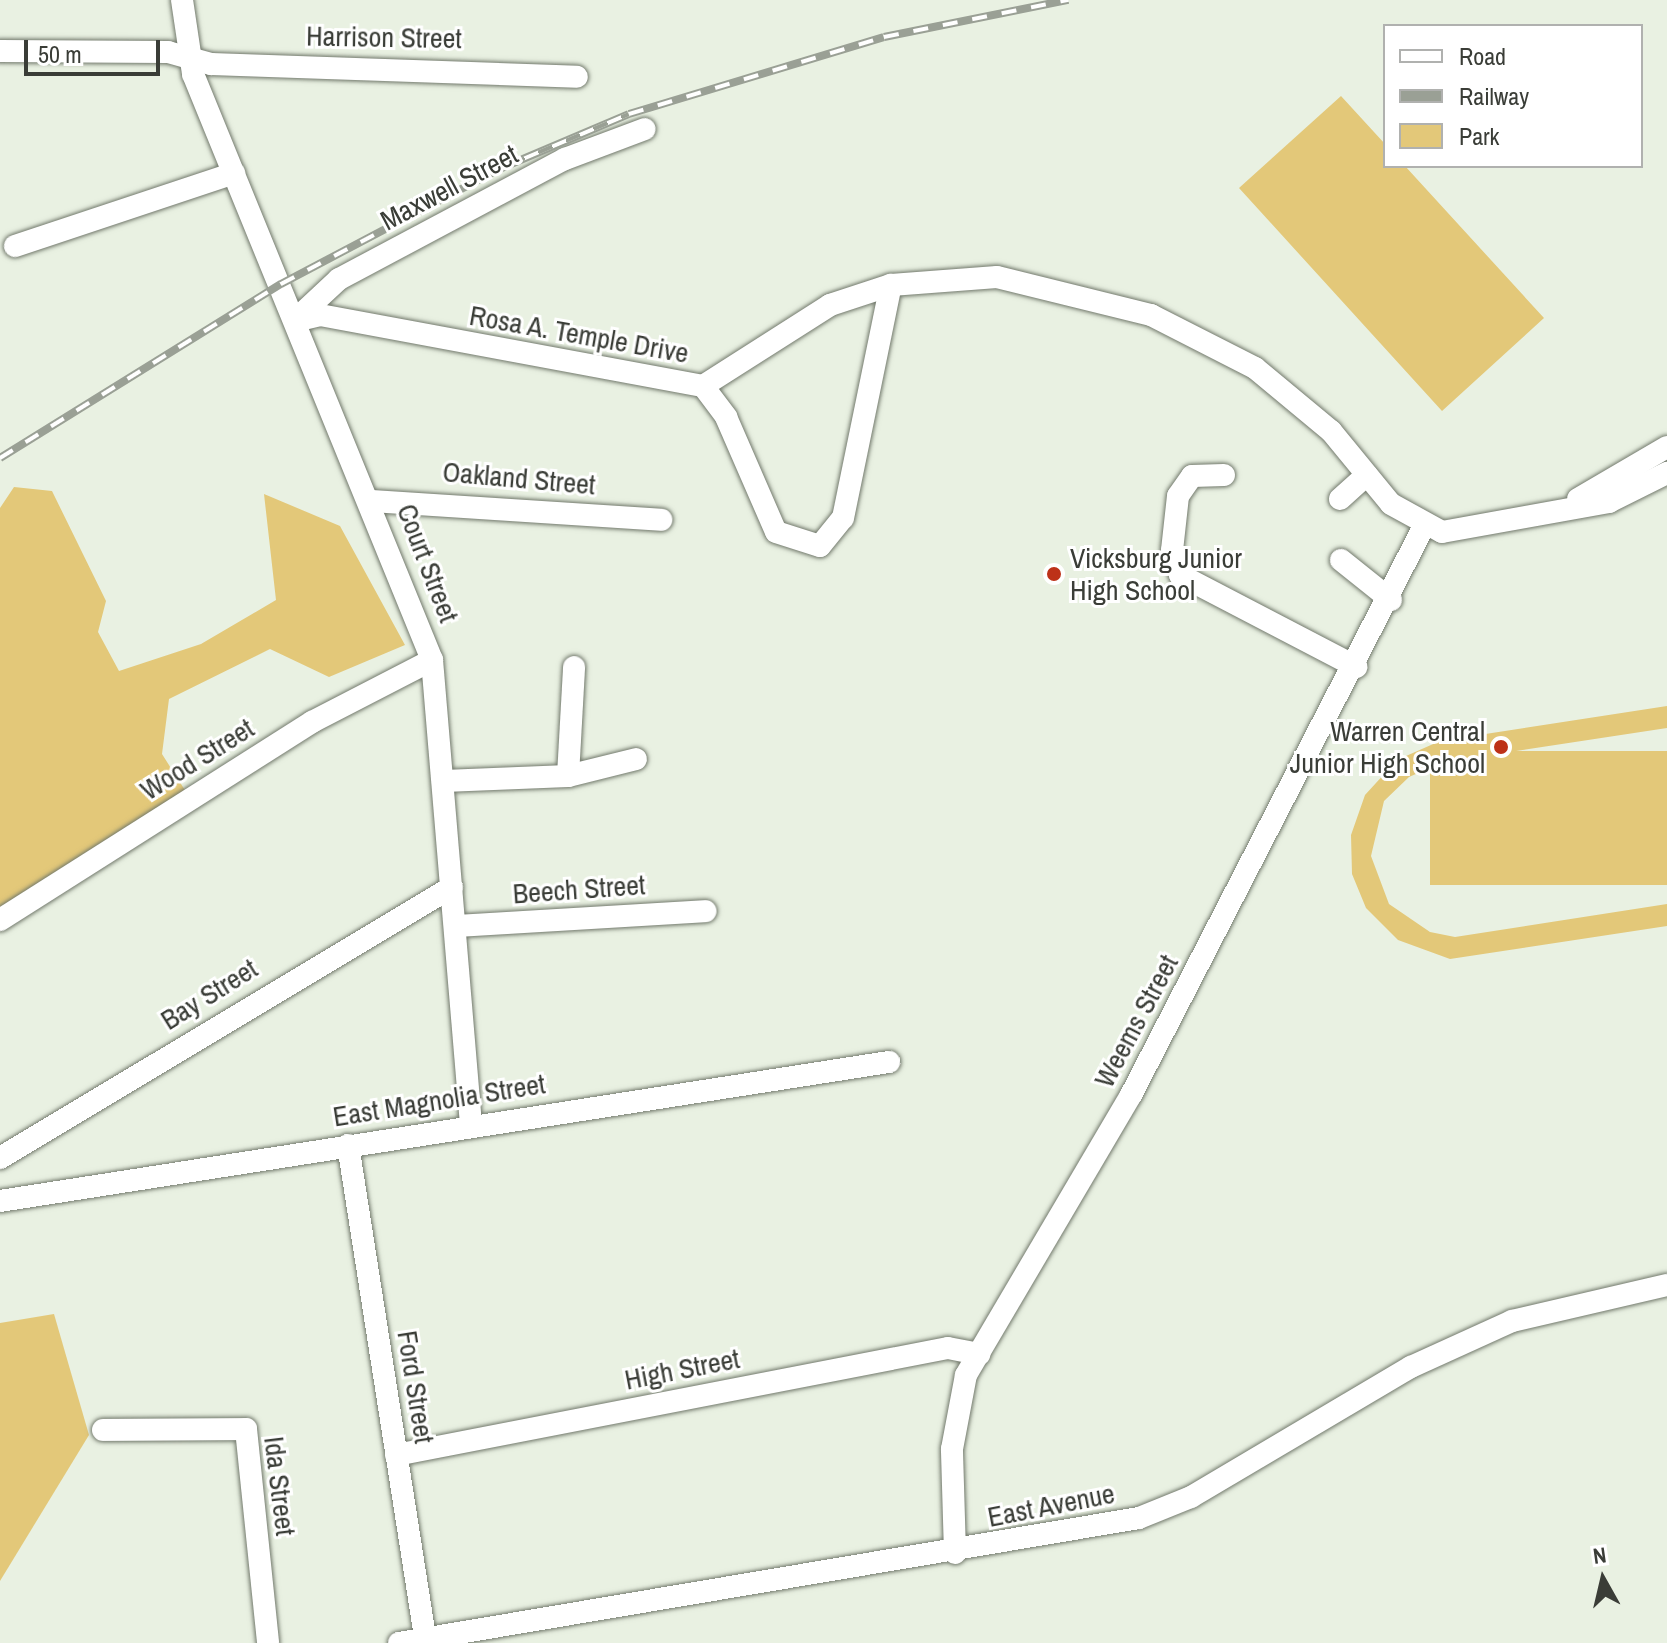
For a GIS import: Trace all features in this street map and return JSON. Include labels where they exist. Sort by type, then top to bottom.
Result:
[{"type":"street","name":"Court Street","points":[[182,0],[188,57],[371,501],[432,660],[471,1125]]},
{"type":"street","name":"Harrison Street","points":[[0,51],[188,57],[577,77]]},
{"type":"street","name":"Maxwell Street","points":[[295,321],[339,279],[565,159],[645,129]]},
{"type":"street","points":[[15,246],[234,173]]},
{"type":"street","name":"Rosa A. Temple Drive","points":[[295,321],[320,315],[703,386],[785,328],[891,285],[997,277],[1151,315],[1279,385],[1367,475],[1424,526]]},
{"type":"street","points":[[703,386],[726,417],[776,532],[804,547],[820,546],[843,518],[891,285]]},
{"type":"street","points":[[1559,508],[1667,447]]},
{"type":"street","points":[[1424,526],[1458,533],[1559,508],[1609,502],[1667,473]]},
{"type":"street","points":[[1224,475],[1192,476],[1178,496],[1171,537],[1180,575],[1357,667]]},
{"type":"street","points":[[1340,499],[1367,475]]},
{"type":"street","name":"Oakland Street","points":[[371,501],[661,520]]},
{"type":"street","name":"Weems Street","points":[[955,1553],[957,1405],[979,1354],[1131,1095],[1357,667],[1424,526]]},
{"type":"street","points":[[1341,560],[1391,600]]},
{"type":"street","name":"Wood Street","points":[[0,920],[312,722],[432,660]]},
{"type":"street","points":[[568,776],[574,667]]},
{"type":"street","points":[[444,781],[568,776],[636,759]]},
{"type":"street","name":"Bay Street","points":[[0,1158],[429,895],[452,887]]},
{"type":"street","name":"Beech Street","points":[[455,926],[706,911]]},
{"type":"street","name":"East Magnolia Street","points":[[0,1201],[889,1062]]},
{"type":"street","name":"Ford Street","points":[[348,1145],[425,1639]]},
{"type":"street","name":"East Avenue","points":[[399,1643],[1108,1527],[1171,1506],[1411,1367],[1512,1321],[1667,1285]]},
{"type":"street","name":"High Street","points":[[396,1455],[948,1348],[979,1354]]},
{"type":"street","name":"Ida Street","points":[[103,1430],[246,1429],[268,1643]]},
{"type":"green space","points":[[1341,96],[1383,142],[1383,168],[1407,168],[1544,318],[1442,411],[1239,188]]},
{"type":"green space","points":[[14,487],[52,491],[106,601],[98,632],[119,671],[201,644],[276,600],[264,494],[340,526],[405,645],[329,677],[270,649],[169,699],[162,754],[188,795],[0,910],[0,508]]},
{"type":"green space","points":[[1667,706],[1667,728],[1443,762],[1409,777],[1384,801],[1371,856],[1389,904],[1430,932],[1455,937],[1667,904],[1667,926],[1450,959],[1398,940],[1366,908],[1352,874],[1351,835],[1365,795],[1397,760],[1440,741]]},
{"type":"green space","points":[[1430,751],[1667,751],[1667,885],[1430,885]]},
{"type":"green space","points":[[54,1314],[89,1435],[0,1581],[0,1323]]},
{"type":"railway","points":[[0,458],[281,284],[497,170],[629,114],[884,37],[1068,0]]},
{"type":"place","name":"Vicksburg Junior High School","points":[[1054,574]]},
{"type":"place","name":"Warren Central Junior High School","points":[[1501,747]]}]
